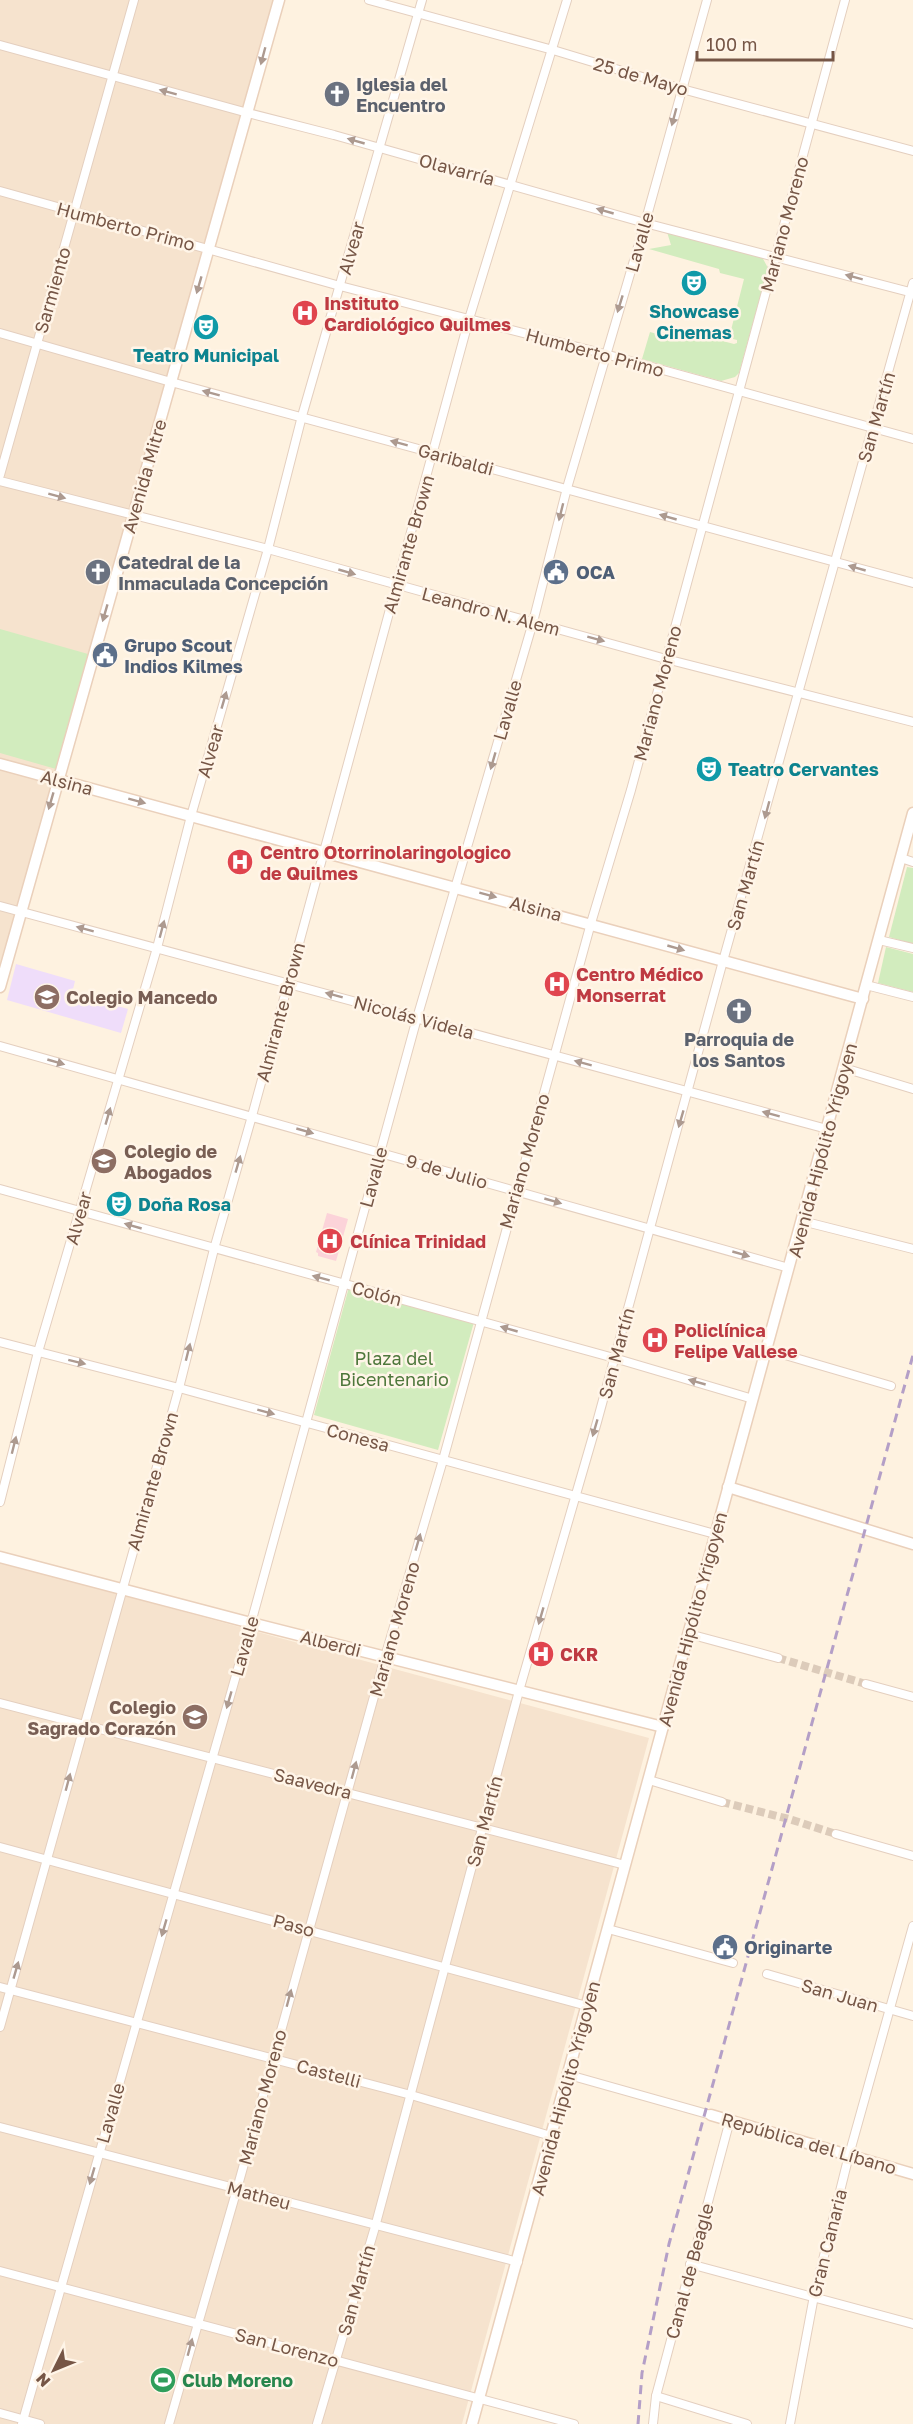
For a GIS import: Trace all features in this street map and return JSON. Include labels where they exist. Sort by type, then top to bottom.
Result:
[{"type":"main road","name":"Avenida Mitre","points":[[0,987],[279,0]]},
{"type":"main road","name":"Alsina","points":[[0,764],[591,923],[863,999]]},
{"type":"main road","name":"Avenida Hipólito Yrigoyen","points":[[472,2424],[715,1534],[768,1350],[913,813]]},
{"type":"main road","points":[[728,1487],[913,1544]]},
{"type":"main road","name":"Alberdi","points":[[0,1557],[121,1590],[663,1727]]},
{"type":"main road","name":"República del Líbano","points":[[708,2114],[913,2174]]},
{"type":"street","name":"Sarmiento","points":[[0,475],[134,0]]},
{"type":"street","name":"25 de Mayo","points":[[369,0],[553,50],[682,89],[913,151]]},
{"type":"street","name":"Alvear","points":[[0,1502],[38,1352],[157,948],[191,816],[268,549],[302,416],[422,0]]},
{"type":"street","name":"Almirante Brown","points":[[0,2027],[179,1388],[214,1249],[469,319],[567,0]]},
{"type":"street","name":"Lavalle","points":[[23,2422],[251,1623],[417,1018],[532,622],[567,488],[707,0]]},
{"type":"street","name":"Mariano Moreno","points":[[169,2424],[385,1657],[443,1460],[516,1190],[630,790],[845,0]]},
{"type":"street","name":"Olavarría","points":[[0,45],[912,293]]},
{"type":"street","name":"Humberto Primo","points":[[0,191],[340,286],[605,354],[913,439]]},
{"type":"street","name":"San Martín","points":[[317,2424],[375,2227],[519,1691],[576,1496],[913,283]]},
{"type":"street","name":"Garibaldi","points":[[0,333],[171,382],[913,583]]},
{"type":"street","name":"Leandro N. Alem","points":[[0,481],[268,549],[395,586],[913,722]]},
{"type":"street","points":[[902,858],[913,862]]},
{"type":"street","name":"Nicolás Videla","points":[[0,906],[827,1130]]},
{"type":"street","points":[[879,939],[913,948]]},
{"type":"street","points":[[866,985],[913,997]]},
{"type":"street","name":"9 de Julio","points":[[0,1046],[789,1268]]},
{"type":"street","points":[[844,1068],[913,1089]]},
{"type":"street","name":"Colón","points":[[0,1189],[614,1358],[753,1399]]},
{"type":"street","points":[[802,1221],[913,1249]]},
{"type":"street","name":"Conesa","points":[[0,1342],[179,1388],[715,1534]]},
{"type":"street","points":[[768,1350],[891,1386]]},
{"type":"street","points":[[689,1634],[778,1658]]},
{"type":"street","points":[[866,1684],[913,1697]]},
{"type":"street","name":"Saavedra","points":[[0,1703],[626,1864]]},
{"type":"street","points":[[648,1780],[722,1802]]},
{"type":"street","points":[[836,1834],[913,1857]]},
{"type":"street","name":"Paso","points":[[0,1847],[587,2006]]},
{"type":"street","name":"Gran Canaria","points":[[790,2424],[814,2296],[849,2155],[913,1926]]},
{"type":"street","points":[[608,1929],[732,1963]]},
{"type":"street","name":"San Juan","points":[[767,1974],[913,2016]]},
{"type":"street","name":"Castelli","points":[[0,1987],[136,2024],[272,2057],[551,2136]]},
{"type":"street","points":[[569,2075],[708,2114]]},
{"type":"street","name":"Canal de Beagle","points":[[653,2424],[656,2396],[729,2120]]},
{"type":"street","name":"Matheu","points":[[0,2127],[375,2227],[518,2262]]},
{"type":"street","points":[[690,2264],[913,2324]]},
{"type":"street","name":"San Lorenzo","points":[[0,2271],[574,2424]]},
{"type":"street","points":[[656,2396],[747,2424]]},
{"type":"street","points":[[0,2414],[23,2422],[40,2424]]},
{"type":"shaded area","points":[[0,0],[275,0],[0,970]]},
{"type":"shaded area","name":"Colegio Mancedo","points":[[16,964],[75,981],[72,993],[128,1009],[121,1033],[7,1000]]},
{"type":"shaded area","name":"Clínica Trinidad","points":[[327,1213],[348,1219],[336,1261],[318,1256],[316,1252]]},
{"type":"shaded area","points":[[0,1562],[649,1738],[462,2424],[0,2424]]},
{"type":"green space","points":[[667,232],[762,257],[768,268],[739,373],[735,377],[721,381],[642,359],[650,332],[657,334],[669,327],[737,343],[737,340],[729,338],[744,279],[720,273],[719,269],[649,249],[671,245]]},
{"type":"green space","points":[[0,629],[88,654],[56,769],[0,753]]},
{"type":"green space","points":[[907,867],[913,868],[913,944],[889,937]]},
{"type":"green space","points":[[886,947],[913,954],[913,992],[878,983]]},
{"type":"green space","name":"Plaza del Bicentenario","points":[[349,1287],[474,1322],[438,1450],[314,1415]]},
{"type":"tunnel","points":[[778,1658],[866,1684]]},
{"type":"tunnel","points":[[722,1802],[836,1834]]},
{"type":"railway","points":[[638,2424],[642,2373],[669,2244],[913,1355]]},
{"type":"place","name":"Iglesia del Encuentro","points":[[337,94]]},
{"type":"place","name":"Showcase Cinemas","points":[[694,283]]},
{"type":"place","name":"Instituto Cardiológico Quilmes","points":[[305,313]]},
{"type":"place","name":"Teatro Municipal","points":[[206,327]]},
{"type":"place","name":"Catedral de la Inmaculada Concepción","points":[[98,572]]},
{"type":"place","name":"OCA","points":[[556,572]]},
{"type":"place","name":"Grupo Scout Indios Kilmes","points":[[105,655]]},
{"type":"place","name":"Teatro Cervantes","points":[[709,769]]},
{"type":"place","name":"Centro Otorrinolaringologico de Quilmes","points":[[240,862]]},
{"type":"place","name":"Centro Médico Monserrat","points":[[557,984]]},
{"type":"place","name":"Colegio Mancedo","points":[[47,997]]},
{"type":"place","name":"Parroquia de los Santos","points":[[739,1011]]},
{"type":"place","name":"Colegio de Abogados","points":[[104,1161]]},
{"type":"place","name":"Doña Rosa","points":[[119,1204]]},
{"type":"place","name":"Clínica Trinidad","points":[[330,1241]]},
{"type":"place","name":"Policlínica Felipe Vallese","points":[[655,1340]]},
{"type":"place","name":"CKR","points":[[541,1654]]},
{"type":"place","name":"Colegio Sagrado Corazón","points":[[195,1717]]},
{"type":"place","name":"Originarte","points":[[725,1947]]},
{"type":"place","name":"Club Moreno","points":[[163,2380]]}]
